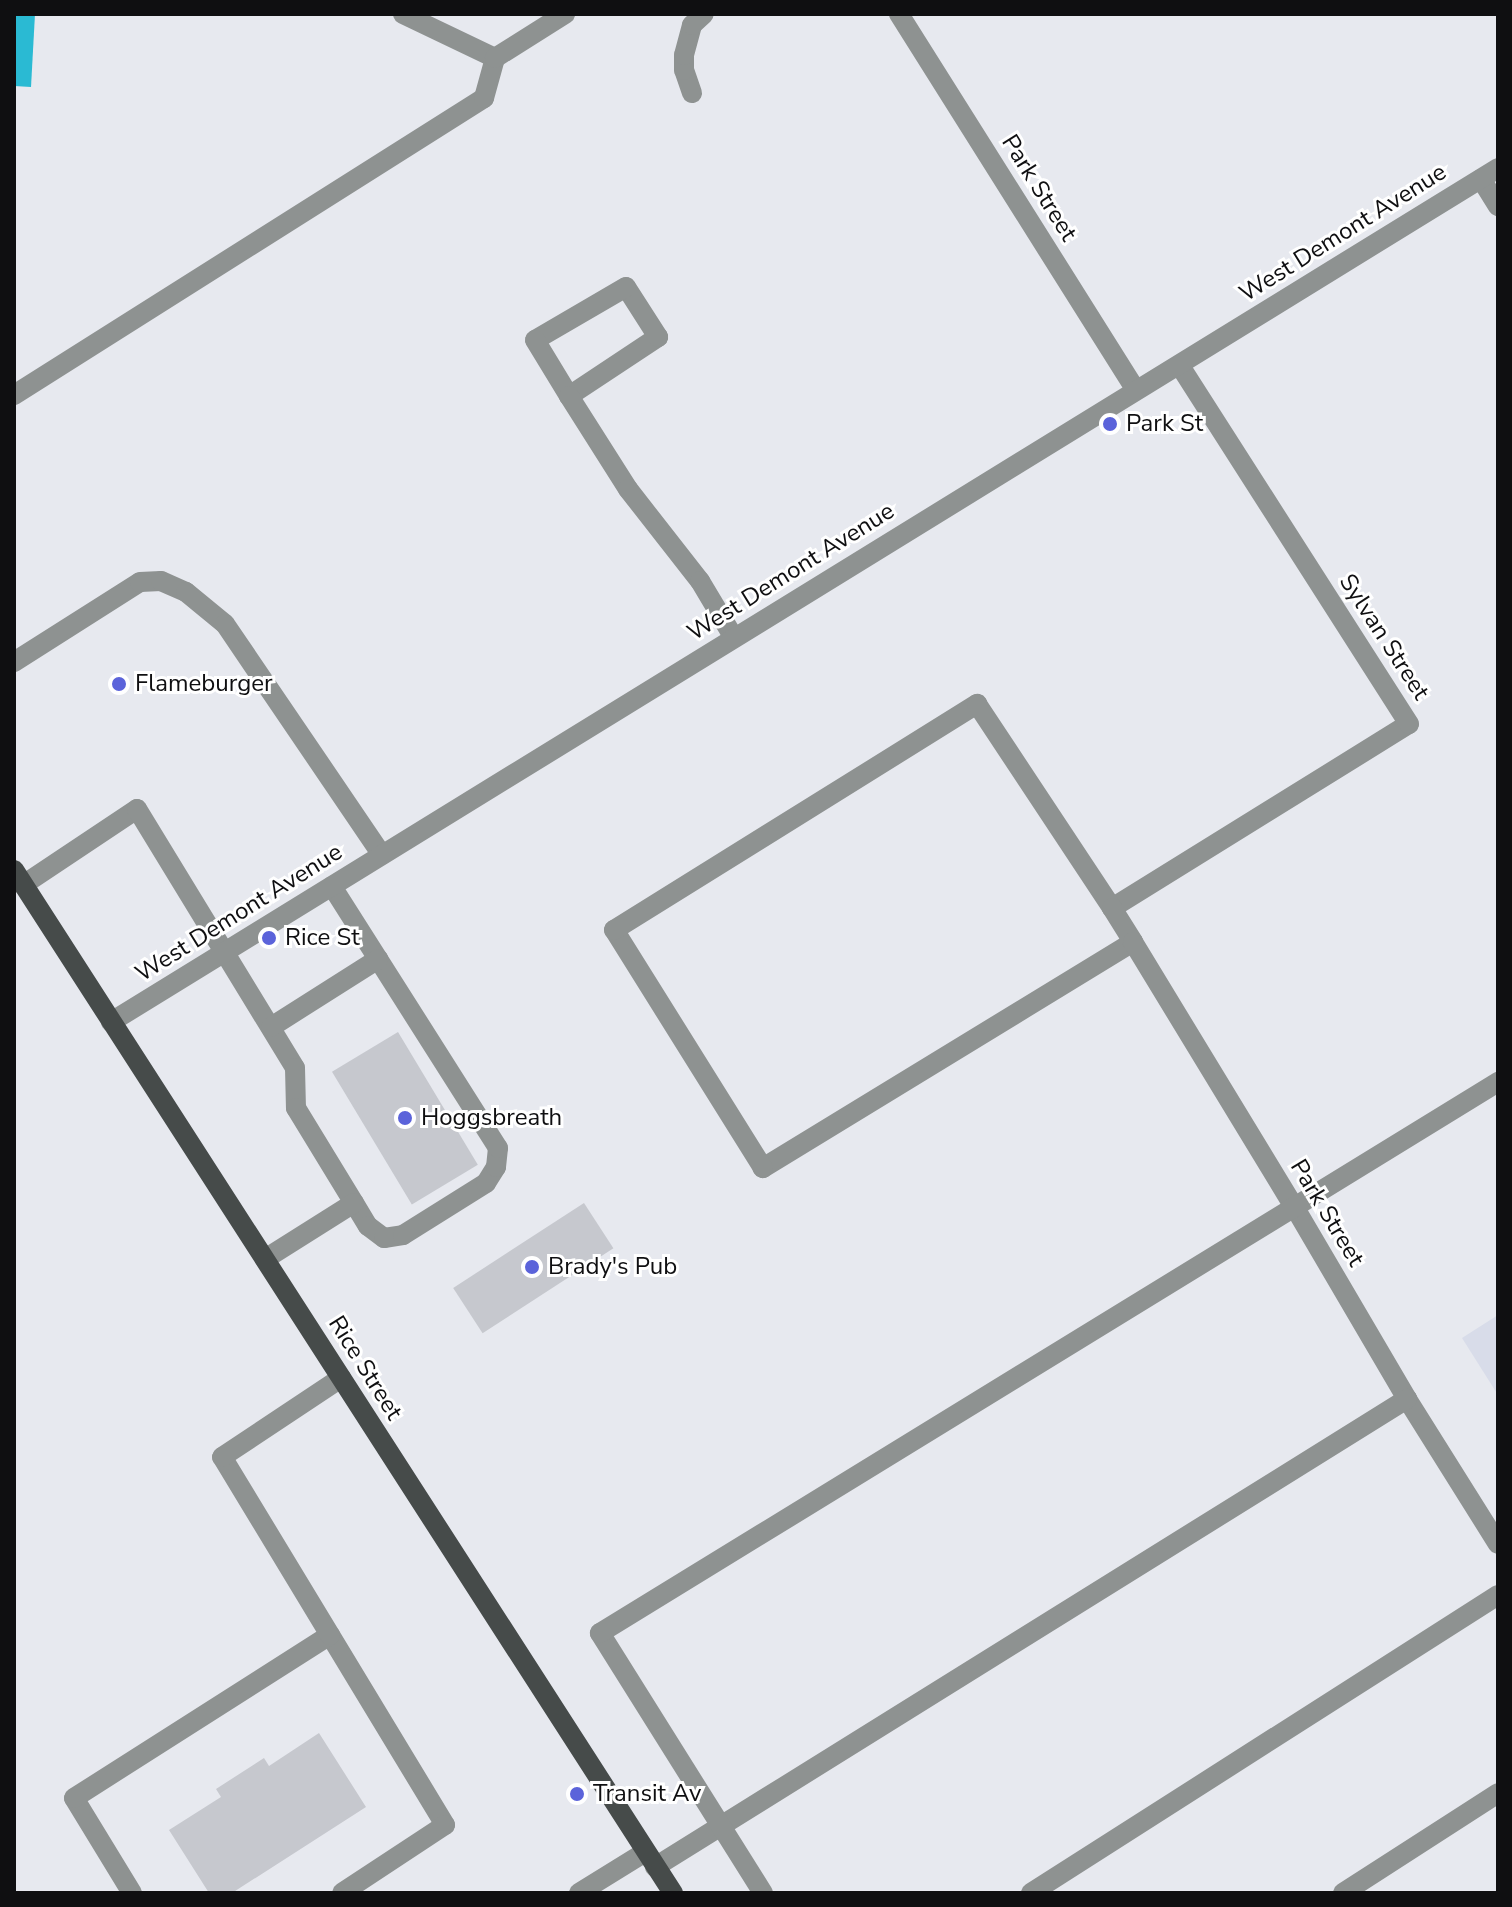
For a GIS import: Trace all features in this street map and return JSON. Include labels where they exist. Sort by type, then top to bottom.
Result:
[{"type":"main road","name":"Rice Street","points":[[19,877],[673,1893]]},
{"type":"street","points":[[403,14],[495,58]]},
{"type":"street","points":[[14,395],[484,98],[495,58],[565,14]]},
{"type":"street","points":[[692,93],[684,70],[684,55],[692,25],[704,14]]},
{"type":"street","name":"Park Street","points":[[899,14],[1136,390]]},
{"type":"street","points":[[1489,174],[1498,206]]},
{"type":"street","name":"West Demont Avenue","points":[[111,1022],[1489,174]]},
{"type":"street","points":[[569,396],[658,337],[626,287],[535,340],[569,396],[628,489],[700,581],[734,638]]},
{"type":"street","name":"Sylvan Street","points":[[1112,908],[1409,724],[1179,365]]},
{"type":"street","points":[[14,662],[140,582],[161,581],[186,592],[225,624],[382,855]]},
{"type":"street","name":"Park Street","points":[[1133,942],[763,1168],[614,930],[977,704],[1112,908],[1133,942],[1295,1208],[1407,1399],[1498,1544]]},
{"type":"street","points":[[19,877],[137,809],[227,951],[295,1068],[296,1108],[368,1226],[384,1238],[403,1235],[486,1183],[496,1167],[498,1148],[332,886]]},
{"type":"street","points":[[271,1027],[378,959]]},
{"type":"street","points":[[763,1893],[600,1633],[1498,1082]]},
{"type":"street","points":[[265,1259],[354,1203]]},
{"type":"street","points":[[341,1378],[222,1457],[445,1825],[342,1893]]},
{"type":"street","points":[[579,1893],[720,1824],[1407,1399]]},
{"type":"street","points":[[1031,1893],[1498,1595]]},
{"type":"street","points":[[132,1893],[74,1798],[330,1635]]},
{"type":"street","points":[[1343,1893],[1498,1793]]},
{"type":"shaded area","points":[[1498,1315],[1498,1395],[1462,1338]]},
{"type":"water","points":[[14,14],[35,14],[31,87],[14,86]]},
{"type":"building","name":"Hoggsbreath","points":[[398,1032],[478,1165],[412,1205],[332,1072]]},
{"type":"building","name":"Brady's Pub","points":[[584,1203],[613,1248],[483,1333],[453,1288]]},
{"type":"building","points":[[319,1733],[366,1807],[232,1893],[209,1893],[169,1830],[221,1797],[216,1789],[264,1758],[269,1766]]},
{"type":"place","name":"Park St","points":[[1110,424]]},
{"type":"place","name":"Flameburger","points":[[119,684]]},
{"type":"place","name":"Rice St","points":[[269,938]]},
{"type":"place","name":"Hoggsbreath","points":[[405,1118]]},
{"type":"place","name":"Brady's Pub","points":[[532,1267]]},
{"type":"place","name":"Transit Av","points":[[577,1794]]}]
